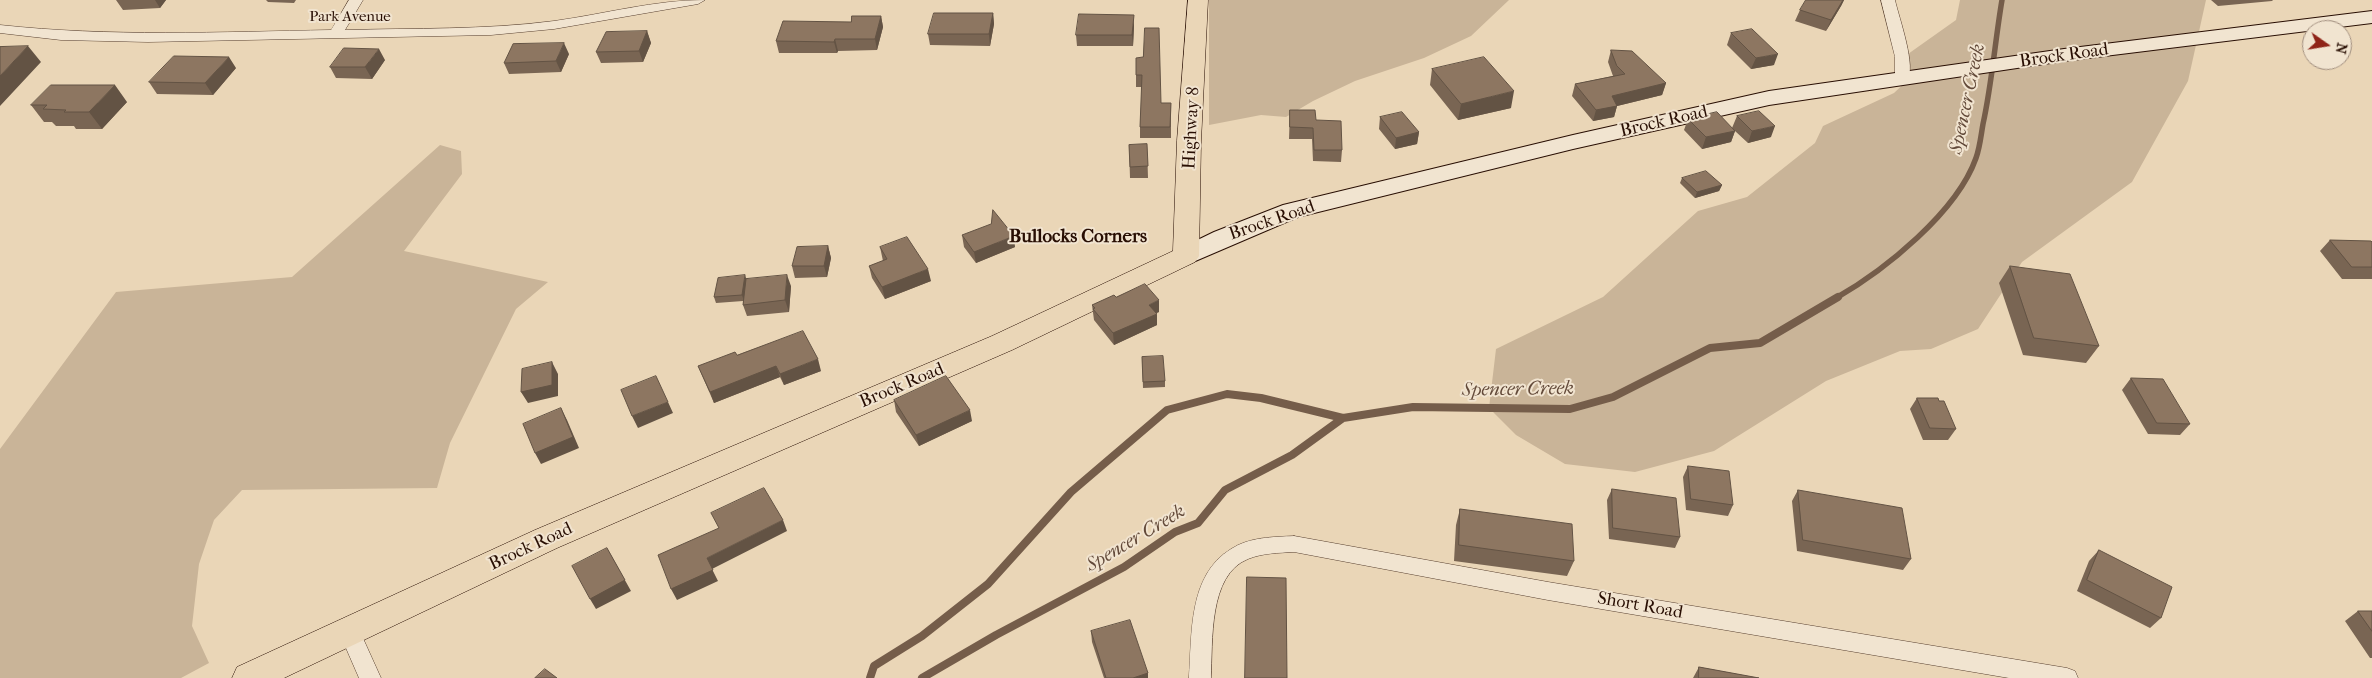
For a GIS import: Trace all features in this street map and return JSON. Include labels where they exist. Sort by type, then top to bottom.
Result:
[{"type":"main road","name":"Highway 8","points":[[1186,256],[1189,141],[1198,0]]},
{"type":"main road","name":"Brock Road","points":[[249,678],[546,539],[1002,343],[1238,232],[1300,209],[1573,142],[1769,98],[2064,55],[2372,17]]},
{"type":"street","points":[[336,32],[356,0]]},
{"type":"street","name":"Park Avenue","points":[[0,29],[61,36],[148,38],[336,32],[491,31],[554,25],[698,0]]},
{"type":"street","points":[[1888,0],[1902,57],[1902,79]]},
{"type":"street","name":"Short Road","points":[[1200,678],[1205,599],[1219,568],[1242,551],[1271,544],[1294,544],[1548,591],[2067,678]]},
{"type":"street","points":[[350,632],[370,678]]},
{"type":"shaded area","points":[[1209,0],[1509,0],[1471,36],[1424,58],[1355,81],[1313,101],[1286,117],[1261,115],[1209,125]]},
{"type":"shaded area","points":[[1960,0],[2206,0],[2188,81],[2132,182],[2022,262],[1978,329],[1931,349],[1900,351],[1826,381],[1714,451],[1635,472],[1565,464],[1516,435],[1489,408],[1496,349],[1603,297],[1698,211],[1747,197],[1815,143],[1823,126],[1894,93],[1912,76],[1908,54],[1956,20]]},
{"type":"shaded area","points":[[440,145],[461,151],[462,174],[404,251],[548,282],[516,309],[450,443],[437,488],[242,490],[214,520],[199,564],[192,626],[209,663],[181,678],[0,678],[0,449],[116,292],[292,277]]},
{"type":"building","points":[[1806,0],[1843,0],[1831,20],[1800,10]]},
{"type":"building","points":[[934,13],[993,13],[989,34],[928,34]]},
{"type":"building","points":[[1079,14],[1134,15],[1132,35],[1076,35]]},
{"type":"building","points":[[852,16],[881,16],[875,39],[835,39],[834,42],[776,41],[783,21],[851,22]]},
{"type":"building","points":[[1145,28],[1159,28],[1161,103],[1171,103],[1170,127],[1140,127],[1142,75],[1136,75],[1136,58],[1143,57]]},
{"type":"building","points":[[1752,29],[1778,54],[1756,58],[1731,33]]},
{"type":"building","points":[[647,31],[639,51],[596,52],[606,32]]},
{"type":"building","points":[[564,43],[556,61],[504,63],[513,44]]},
{"type":"building","points":[[28,46],[0,76],[0,47]]},
{"type":"building","points":[[344,48],[379,49],[365,67],[330,67]]},
{"type":"building","points":[[1611,50],[1632,51],[1666,83],[1612,96],[1617,106],[1596,110],[1575,84],[1625,74],[1617,66]]},
{"type":"building","points":[[174,56],[229,57],[205,83],[149,82]]},
{"type":"building","points":[[1484,57],[1514,91],[1461,104],[1432,69]]},
{"type":"building","points":[[51,85],[115,85],[89,112],[64,112],[66,110],[43,109],[47,105],[31,105]]},
{"type":"building","points":[[1290,110],[1315,110],[1316,120],[1341,121],[1342,150],[1314,150],[1313,128],[1290,127]]},
{"type":"building","points":[[1759,111],[1775,126],[1752,131],[1737,116]]},
{"type":"building","points":[[1402,112],[1419,132],[1396,138],[1380,117]]},
{"type":"building","points":[[1717,112],[1735,131],[1706,137],[1688,119]]},
{"type":"building","points":[[1147,144],[1148,166],[1130,167],[1129,145]]},
{"type":"building","points":[[1706,171],[1722,185],[1697,192],[1682,178]]},
{"type":"building","points":[[993,210],[1014,236],[974,252],[962,235],[991,224]]},
{"type":"building","points":[[907,237],[928,269],[882,287],[869,266],[887,259],[880,247]]},
{"type":"building","points":[[2330,240],[2371,241],[2372,267],[2352,267]]},
{"type":"building","points":[[828,246],[824,266],[792,266],[797,247]]},
{"type":"building","points":[[2010,266],[2070,274],[2099,346],[2034,338]]},
{"type":"building","points":[[745,275],[742,295],[714,297],[718,278]]},
{"type":"building","points":[[787,275],[785,300],[743,305],[746,279]]},
{"type":"building","points":[[1145,284],[1159,300],[1149,305],[1157,314],[1113,333],[1093,309],[1095,308],[1092,305]]},
{"type":"building","points":[[803,331],[818,359],[780,374],[776,366],[710,392],[698,366],[735,352],[737,355]]},
{"type":"building","points":[[1163,356],[1165,381],[1143,382],[1142,357]]},
{"type":"building","points":[[552,362],[552,385],[521,392],[522,369]]},
{"type":"building","points":[[656,376],[668,402],[632,416],[621,390]]},
{"type":"building","points":[[946,376],[970,410],[916,435],[894,400]]},
{"type":"building","points":[[2131,378],[2163,379],[2190,424],[2157,423]]},
{"type":"building","points":[[1917,398],[1938,398],[1939,401],[1944,401],[1956,429],[1930,428]]},
{"type":"building","points":[[561,408],[573,437],[535,453],[523,424]]},
{"type":"building","points":[[1688,466],[1729,471],[1733,505],[1691,499]]},
{"type":"building","points":[[764,488],[783,520],[707,558],[713,570],[671,589],[658,555],[719,528],[711,513]]},
{"type":"building","points":[[1612,489],[1676,498],[1680,537],[1613,528]]},
{"type":"building","points":[[1798,490],[1902,508],[1911,559],[1803,540]]},
{"type":"building","points":[[1460,509],[1572,524],[1574,561],[1459,545]]},
{"type":"building","points":[[607,548],[625,580],[590,599],[572,566]]},
{"type":"building","points":[[2099,550],[2172,587],[2161,618],[2087,580]]},
{"type":"building","points":[[1247,577],[1286,578],[1287,678],[1245,678]]},
{"type":"building","points":[[2358,611],[2372,611],[2372,631]]},
{"type":"building","points":[[1130,620],[1148,673],[1133,678],[1106,678],[1091,631]]},
{"type":"building","points":[[1699,667],[1759,678],[1699,678]]},
{"type":"building","points":[[545,669],[557,678],[535,678]]},
{"type":"waterway","name":"Spencer Creek","points":[[1836,298],[1876,272],[1917,238],[1953,199],[1967,178],[1976,158],[1979,145],[1989,93],[2002,0]]},
{"type":"waterway","name":"Spencer Creek","points":[[1343,418],[1413,407],[1570,409],[1613,397],[1710,348],[1760,343],[1838,297]]},
{"type":"waterway","points":[[870,678],[874,666],[922,636],[988,584],[1071,492],[1167,410],[1227,394],[1261,398],[1343,418]]},
{"type":"waterway","name":"Spencer Creek","points":[[922,678],[996,635],[1124,567],[1175,532],[1198,523],[1225,490],[1292,455],[1343,418]]},
{"type":"district","name":"Bullocks Corners","points":[[1078,237]]}]
